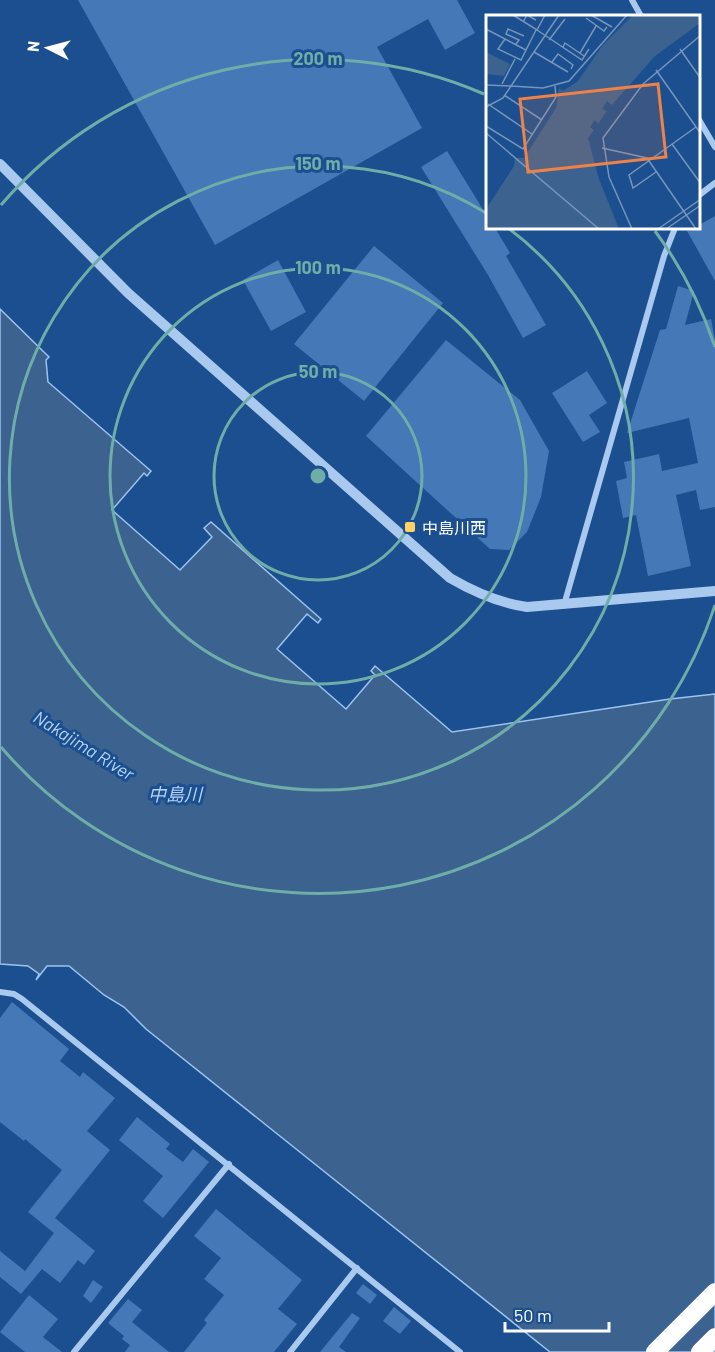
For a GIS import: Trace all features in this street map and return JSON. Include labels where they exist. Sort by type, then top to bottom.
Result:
[{"type":"highway","points":[[655,1352],[715,1292]]},
{"type":"highway","points":[[700,1352],[715,1337]]},
{"type":"street","points":[[632,0],[640,15]]},
{"type":"street","points":[[700,120],[715,147]]},
{"type":"street","points":[[0,164],[128,293],[450,578],[468,589],[527,607],[715,591]]},
{"type":"street","points":[[700,195],[715,183]]},
{"type":"street","points":[[564,605],[664,256],[674,230]]},
{"type":"street","points":[[0,992],[14,994],[22,999],[460,1352]]},
{"type":"street","points":[[74,1352],[229,1164]]},
{"type":"street","points":[[290,1352],[357,1268]]},
{"type":"water","points":[[0,309],[49,357],[46,360],[48,382],[151,471],[147,476],[144,473],[112,510],[180,570],[212,537],[204,528],[211,522],[321,619],[318,623],[307,614],[277,649],[346,709],[375,675],[371,671],[375,666],[452,732],[715,694],[715,1352],[550,1352],[146,1029],[124,1007],[104,995],[69,966],[47,966],[36,980],[39,974],[28,966],[0,964]]},
{"type":"building","points":[[78,0],[457,0],[475,33],[445,50],[428,19],[377,47],[422,128],[215,245]]},
{"type":"building","points":[[447,151],[486,214],[486,230],[496,230],[510,253],[506,256],[546,325],[523,338],[488,275],[421,167]]},
{"type":"building","points":[[715,216],[715,281],[687,231],[700,230],[700,224]]},
{"type":"building","points":[[374,246],[443,303],[364,401],[294,344]]},
{"type":"building","points":[[278,260],[306,312],[271,331],[243,280]]},
{"type":"building","points":[[678,286],[694,291],[685,325],[711,319],[715,340],[715,507],[700,510],[696,490],[676,495],[691,566],[648,576],[636,515],[623,518],[616,481],[627,478],[624,462],[659,454],[662,471],[698,463],[689,418],[627,433],[660,330],[666,329]]},
{"type":"building","points":[[446,340],[520,400],[549,451],[541,497],[527,532],[509,550],[490,549],[366,436]]},
{"type":"building","points":[[587,371],[607,403],[589,415],[600,432],[583,442],[552,393]]},
{"type":"building","points":[[12,1002],[69,1049],[60,1061],[80,1077],[83,1072],[115,1098],[87,1131],[110,1150],[55,1218],[95,1251],[84,1265],[78,1260],[60,1283],[42,1269],[21,1294],[0,1277],[0,1251],[25,1271],[54,1233],[28,1212],[62,1170],[25,1139],[24,1141],[0,1122],[0,1018]]},
{"type":"building","points":[[137,1117],[170,1144],[166,1149],[183,1162],[193,1149],[209,1162],[163,1218],[143,1201],[163,1176],[119,1140]]},
{"type":"building","points":[[216,1209],[302,1280],[278,1309],[297,1324],[274,1352],[184,1352],[207,1323],[204,1320],[224,1295],[204,1279],[221,1258],[194,1236]]},
{"type":"building","points":[[93,1280],[103,1287],[91,1303],[83,1296]]},
{"type":"building","points":[[363,1284],[377,1295],[370,1304],[356,1293]]},
{"type":"building","points":[[29,1295],[58,1319],[43,1337],[62,1352],[25,1352],[0,1332]]},
{"type":"building","points":[[128,1299],[142,1310],[132,1322],[169,1352],[125,1352],[130,1345],[122,1339],[124,1336],[108,1323]]},
{"type":"building","points":[[394,1307],[411,1321],[400,1334],[383,1321]]},
{"type":"building","points":[[352,1313],[360,1318],[339,1347],[346,1352],[320,1352]]},
{"type":"place","name":"中島川西","points":[[410,527]]},
{"type":"water label","name":"Nakajima River","points":[[84,745]]},
{"type":"water label","name":"中島川","points":[[175,794]]}]
